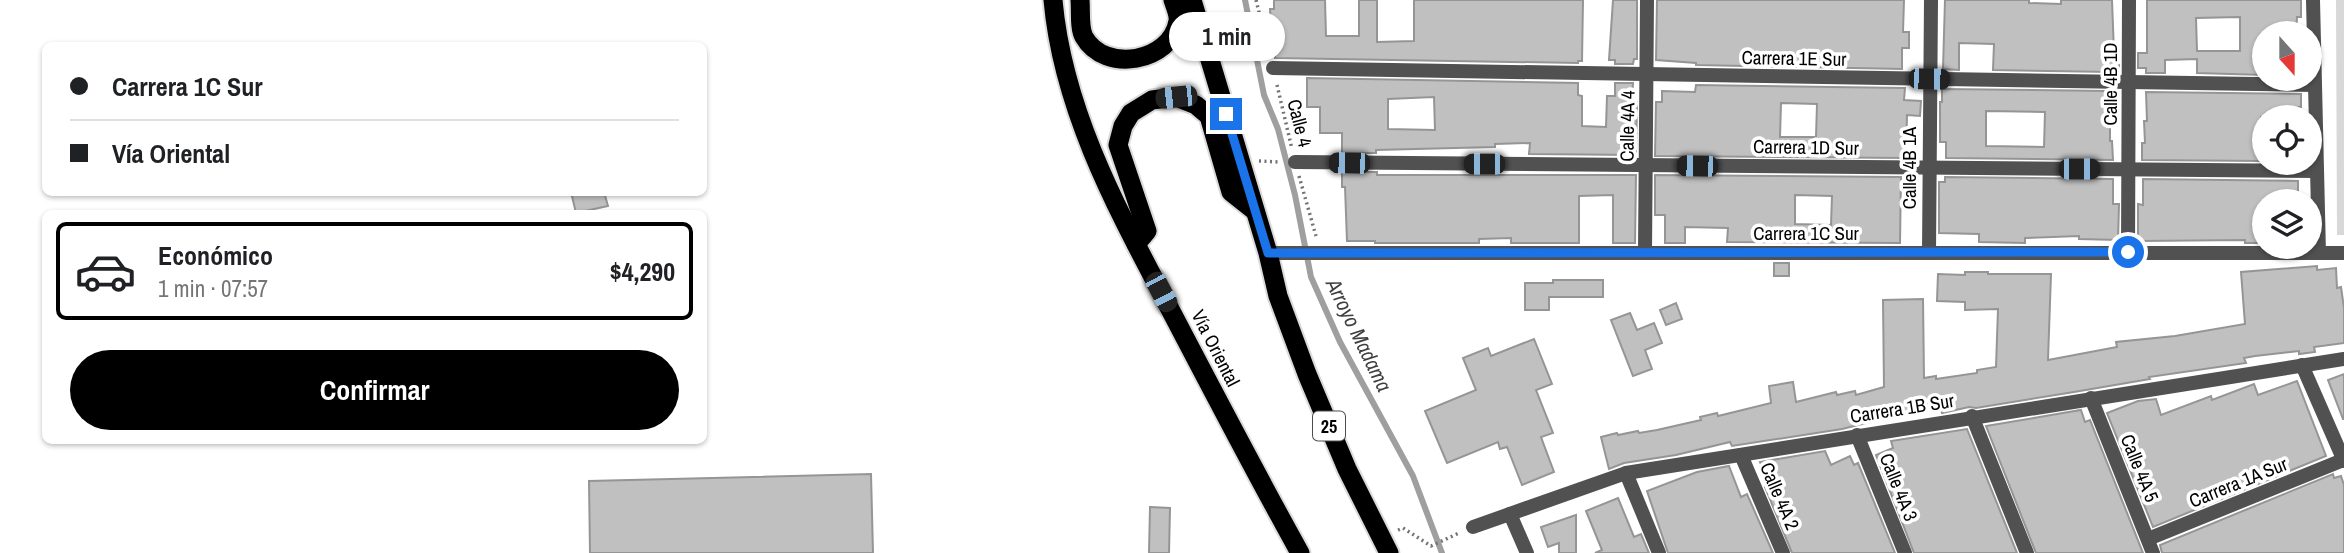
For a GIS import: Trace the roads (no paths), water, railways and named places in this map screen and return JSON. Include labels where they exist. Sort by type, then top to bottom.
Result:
[{"type":"highway","name":"Vía Oriental","points":[[1053,0],[1070,83],[1088,140],[1112,197],[1236,438],[1300,553]]},
{"type":"highway","points":[[1080,0],[1083,36],[1105,55],[1132,60],[1145,57],[1165,45],[1174,33],[1179,19],[1174,0]]},
{"type":"highway","name":"25","points":[[1192,0],[1268,253],[1278,296],[1347,469],[1384,545]]},
{"type":"highway","points":[[1136,244],[1147,231],[1118,145],[1123,126],[1132,113],[1152,100],[1176,97],[1196,105],[1209,116],[1231,192],[1255,211]]},
{"type":"street","name":"Calle 4A 4","points":[[1645,252],[1647,0]]},
{"type":"street","name":"Calle 4B 1A","points":[[1929,252],[1931,0]]},
{"type":"street","name":"Calle 4B 1D","points":[[2128,252],[2129,0]]},
{"type":"street","points":[[2313,0],[2313,21]]},
{"type":"street","name":"Carrera 1E Sur","points":[[1273,68],[2252,84]]},
{"type":"street","name":"Carrera 1D Sur","points":[[1295,162],[2252,170]]},
{"type":"street","name":"Carrera 1C Sur","points":[[1268,253],[2252,253]]},
{"type":"street","name":"Carrera 1C Sur","points":[[2322,253],[2344,253]]},
{"type":"street","name":"Carrera 1B Sur","points":[[1473,527],[1626,473],[2344,359]]},
{"type":"street","points":[[2302,365],[2344,461]]},
{"type":"street","name":"Calle 4A 5","points":[[2091,398],[2150,546]]},
{"type":"street","points":[[1972,416],[2028,553]]},
{"type":"street","name":"Calle 4A 3","points":[[1857,435],[1905,553]]},
{"type":"street","name":"Calle 4A 2","points":[[1741,455],[1783,553]]},
{"type":"street","name":"Carrera 1A Sur","points":[[2150,546],[2344,461]]},
{"type":"street","points":[[1626,473],[1659,553]]},
{"type":"street","points":[[1510,513],[1527,553]]},
{"type":"waterway","name":"Arroyo Madama","points":[[1245,0],[1264,95],[1278,129],[1295,195],[1311,277],[1340,342],[1413,476],[1442,553]]}]
